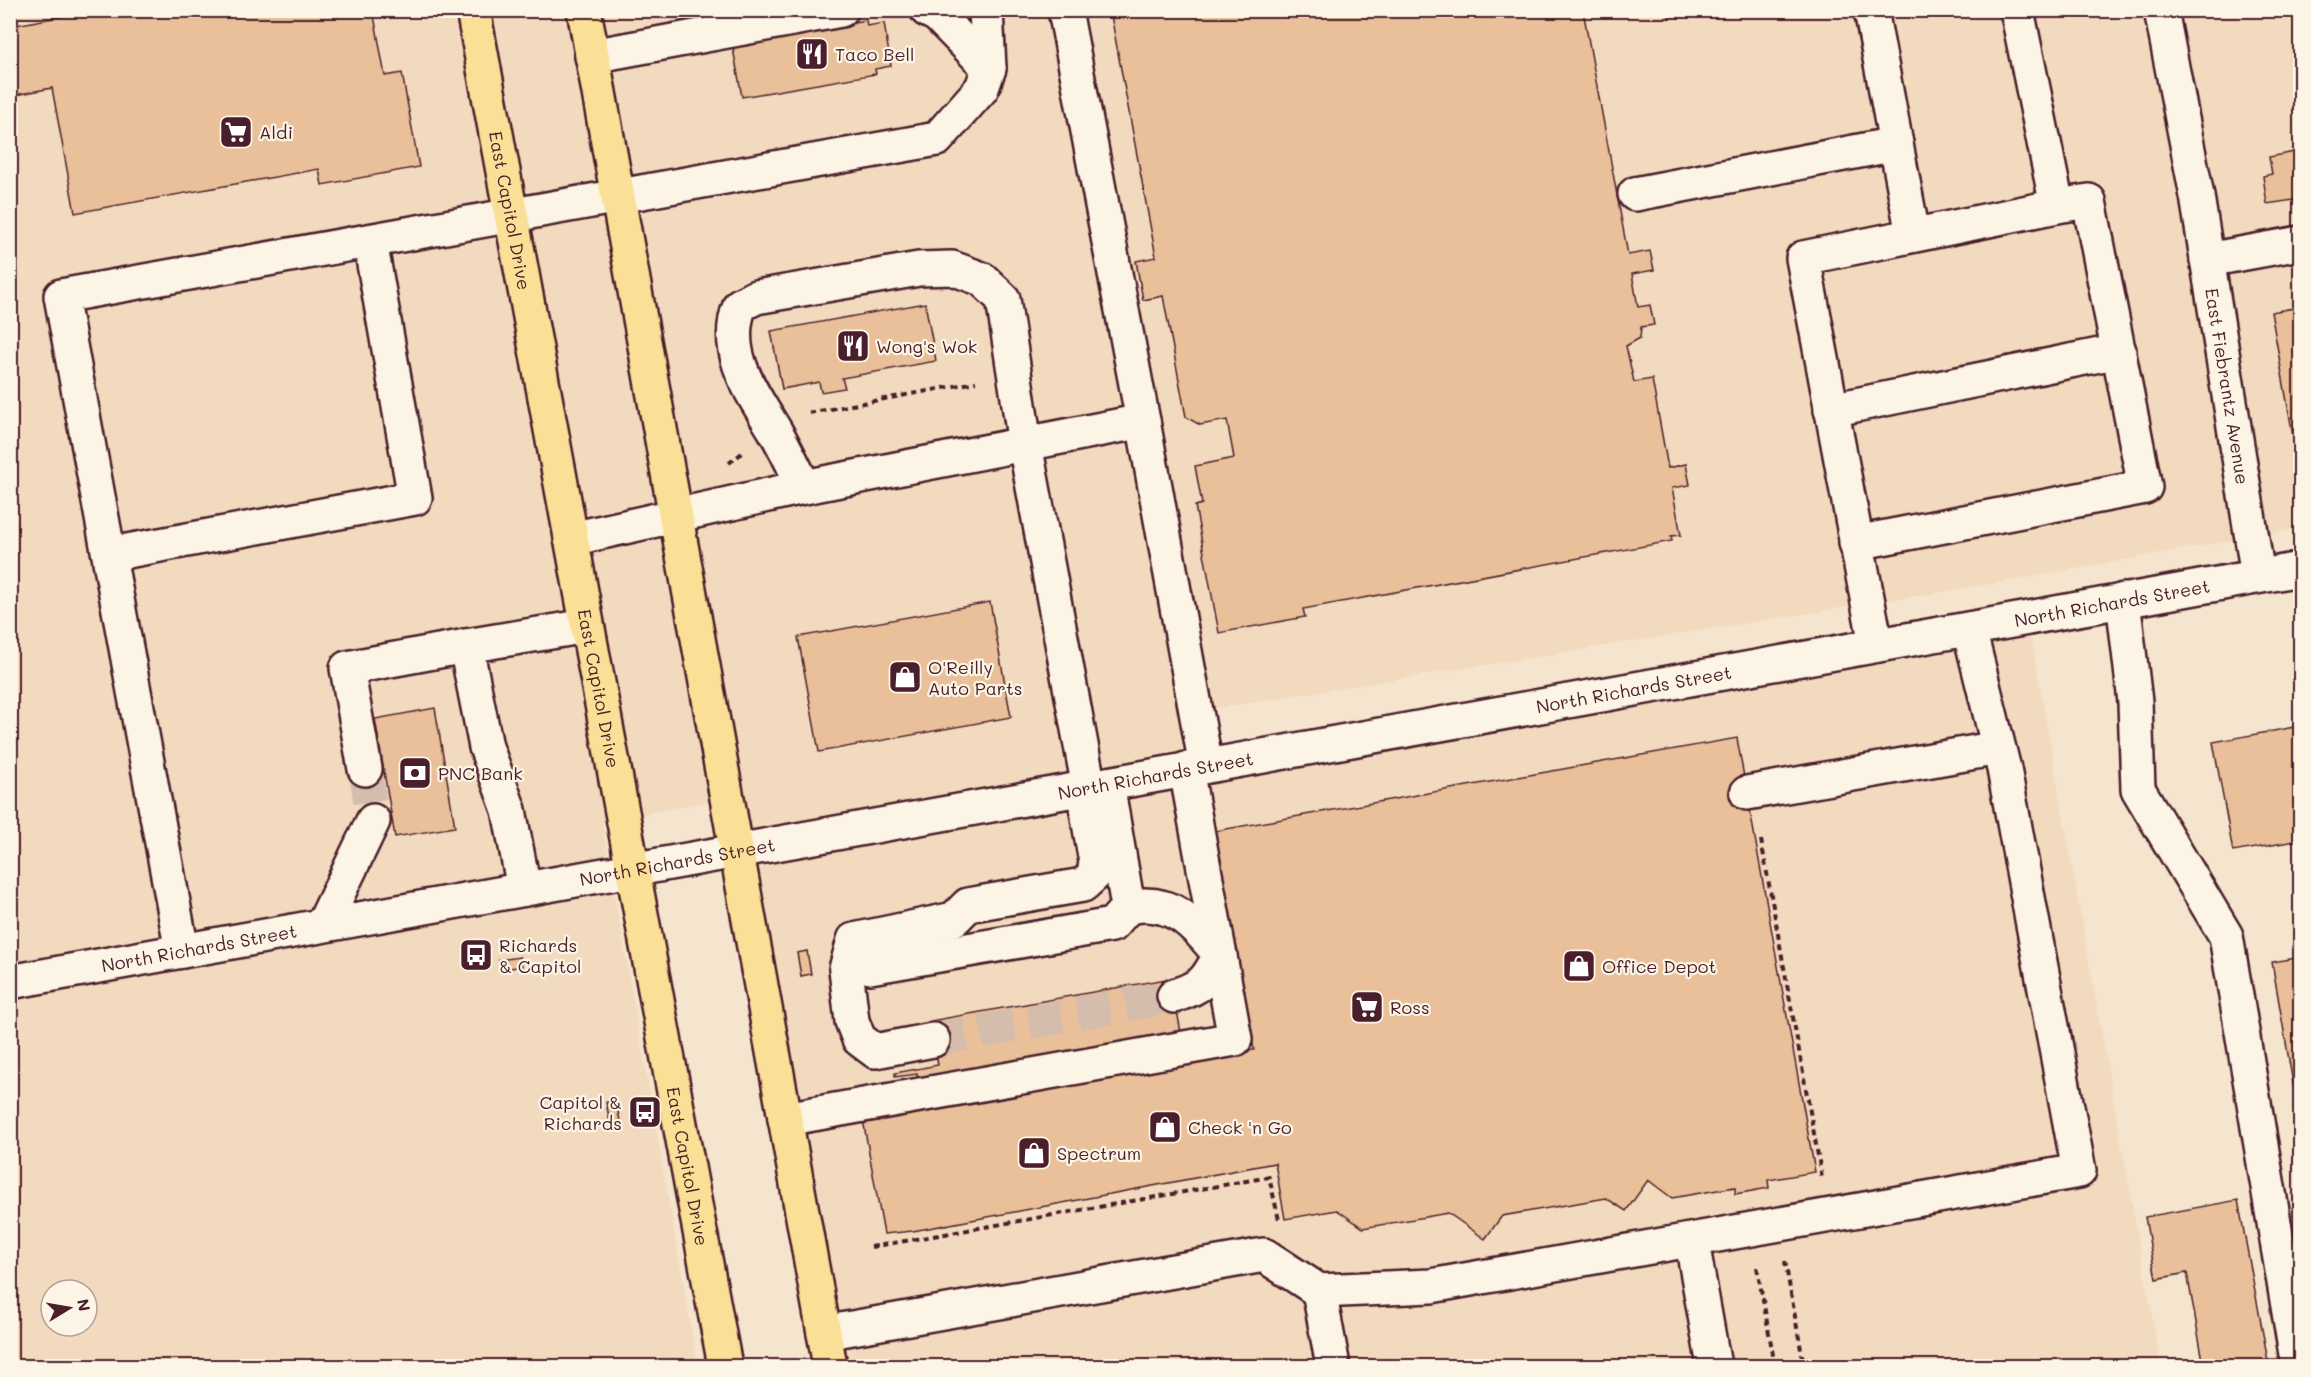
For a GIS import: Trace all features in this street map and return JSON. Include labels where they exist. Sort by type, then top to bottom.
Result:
[{"type":"main road","name":"East Capitol Drive","points":[[473,10],[725,1366]]},
{"type":"main road","points":[[584,10],[830,1366]]},
{"type":"street","points":[[592,56],[841,10]]},
{"type":"street","points":[[927,10],[937,15],[989,68]]},
{"type":"street","points":[[182,951],[111,555],[61,296],[937,139],[982,88],[989,68],[986,10]]},
{"type":"street","points":[[785,1119],[1235,1039],[1220,955],[1196,768],[1143,422],[1065,10]]},
{"type":"street","points":[[1872,10],[1913,235]]},
{"type":"street","points":[[2017,10],[2057,206]]},
{"type":"street","name":"East Fiebrantz Avenue","points":[[2161,10],[2197,196],[2258,576]]},
{"type":"street","points":[[1635,194],[1896,144]]},
{"type":"street","points":[[1856,543],[2145,487],[2089,201],[1803,258],[1856,543],[1876,645]]},
{"type":"street","points":[[111,555],[415,498],[370,241]]},
{"type":"street","points":[[2207,260],[2301,243]]},
{"type":"street","points":[[804,487],[774,428],[742,376],[735,345],[734,320],[740,305],[756,297],[919,269],[952,267],[982,279],[1003,299],[1025,444],[1093,787],[1128,907]]},
{"type":"street","points":[[1831,410],[2119,351]]},
{"type":"street","points":[[571,539],[804,487],[1143,422]]},
{"type":"street","name":"North Richards Street","points":[[10,982],[2301,569]]},
{"type":"street","points":[[2123,600],[2135,702],[2138,789],[2226,936],[2298,1366]]},
{"type":"street","points":[[365,769],[348,668],[587,626]]},
{"type":"street","points":[[824,1333],[1264,1255],[1319,1291],[1431,1287],[2079,1171],[1998,747],[1969,629]]},
{"type":"street","points":[[466,646],[486,747],[509,810],[524,890]]},
{"type":"street","points":[[1747,793],[1998,747]]},
{"type":"street","points":[[933,1040],[875,1051],[859,1039],[852,1021],[846,969],[862,953],[954,919],[968,905],[1083,885],[1094,875],[1096,862],[1093,787]]},
{"type":"street","points":[[323,925],[373,821]]},
{"type":"street","points":[[862,953],[1112,925],[1128,907],[1143,903],[1174,909],[1195,923],[1220,955]]},
{"type":"street","points":[[1174,996],[1197,988],[1205,982],[1220,955]]},
{"type":"street","points":[[1692,1242],[1714,1366]]},
{"type":"street","points":[[1319,1291],[1333,1366]]},
{"type":"path","points":[[726,465],[790,416],[1015,375]]},
{"type":"path","points":[[1761,840],[1822,1183]]},
{"type":"path","points":[[871,1247],[1269,1177],[1277,1218],[1283,1227]]},
{"type":"path","points":[[1784,1254],[1804,1366]]},
{"type":"path","points":[[1755,1260],[1774,1366]]},
{"type":"shaded area","points":[[10,11],[2300,11],[2300,528],[2016,580],[1211,709],[1221,763],[2028,618],[2161,1366],[830,1366],[726,798],[602,822],[698,1366],[11,1366]]},
{"type":"building","name":"Aldi","points":[[96,10],[373,10],[385,76],[402,73],[419,167],[322,185],[319,169],[75,213],[52,88],[10,96],[10,26]]},
{"type":"building","points":[[1110,10],[1583,10],[1628,255],[1650,251],[1654,270],[1632,274],[1638,307],[1650,305],[1654,325],[1641,327],[1640,338],[1626,346],[1634,382],[1652,379],[1668,468],[1686,464],[1690,485],[1672,488],[1681,535],[1671,536],[1672,541],[1303,609],[1305,617],[1219,633],[1195,506],[1202,504],[1195,466],[1234,458],[1227,420],[1200,425],[1186,417],[1163,296],[1143,300],[1136,261],[1156,257]]},
{"type":"building","points":[[1668,10],[1701,10],[1669,17]]},
{"type":"building","name":"Taco Bell","points":[[866,20],[867,26],[884,23],[891,66],[875,69],[876,74],[742,97],[732,43]]},
{"type":"building","points":[[2300,151],[2300,199],[2267,204],[2263,176],[2272,174],[2269,157]]},
{"type":"building","name":"Wong's Wok","points":[[925,303],[936,361],[842,378],[845,388],[821,392],[819,382],[782,389],[771,331]]},
{"type":"building","points":[[2300,307],[2300,475],[2271,312]]},
{"type":"building","name":"O'Reilly Auto Parts","points":[[990,602],[1011,717],[819,752],[798,637]]},
{"type":"building","name":"PNC Bank","points":[[435,708],[455,827],[395,837],[375,719]]},
{"type":"building","points":[[2300,726],[2300,840],[2233,852],[2213,742]]},
{"type":"building","points":[[1737,738],[1815,1172],[1768,1180],[1769,1188],[1735,1194],[1735,1187],[1672,1198],[1648,1180],[1626,1211],[1606,1198],[1502,1216],[1485,1239],[1448,1213],[1363,1228],[1337,1210],[1285,1219],[1275,1163],[913,1231],[884,1234],[863,1120],[1254,1050],[1215,831]]},
{"type":"building","points":[[2300,943],[2300,1124],[2272,962],[2297,958],[2294,945]]},
{"type":"building","points":[[807,951],[811,974],[801,976],[797,953]]},
{"type":"building","points":[[520,957],[522,966],[501,970],[499,960]]},
{"type":"building","points":[[1171,978],[1182,1038],[919,1085],[917,1074],[895,1077],[895,1073],[938,1065],[930,1021]]},
{"type":"building","points":[[616,1100],[620,1121],[610,1123],[606,1102]]},
{"type":"building","points":[[2238,1200],[2269,1366],[2204,1366],[2187,1273],[2156,1279],[2145,1217]]},
{"type":"tunnel","points":[[365,769],[373,821]]},
{"type":"tunnel","points":[[933,1040],[1174,996]]},
{"type":"place","name":"Taco Bell","points":[[812,54]]},
{"type":"place","name":"Aldi","points":[[236,132]]},
{"type":"place","name":"Wong's Wok","points":[[853,346]]},
{"type":"place","name":"O'Reilly Auto Parts","points":[[905,677]]},
{"type":"place","name":"PNC Bank","points":[[415,773]]},
{"type":"place","name":"Richards & Capitol","points":[[476,955]]},
{"type":"place","name":"Office Depot","points":[[1579,966]]},
{"type":"place","name":"Ross","points":[[1367,1007]]},
{"type":"place","name":"Capitol & Richards","points":[[645,1112]]},
{"type":"place","name":"Check 'n Go","points":[[1165,1127]]},
{"type":"place","name":"Spectrum","points":[[1034,1153]]}]
